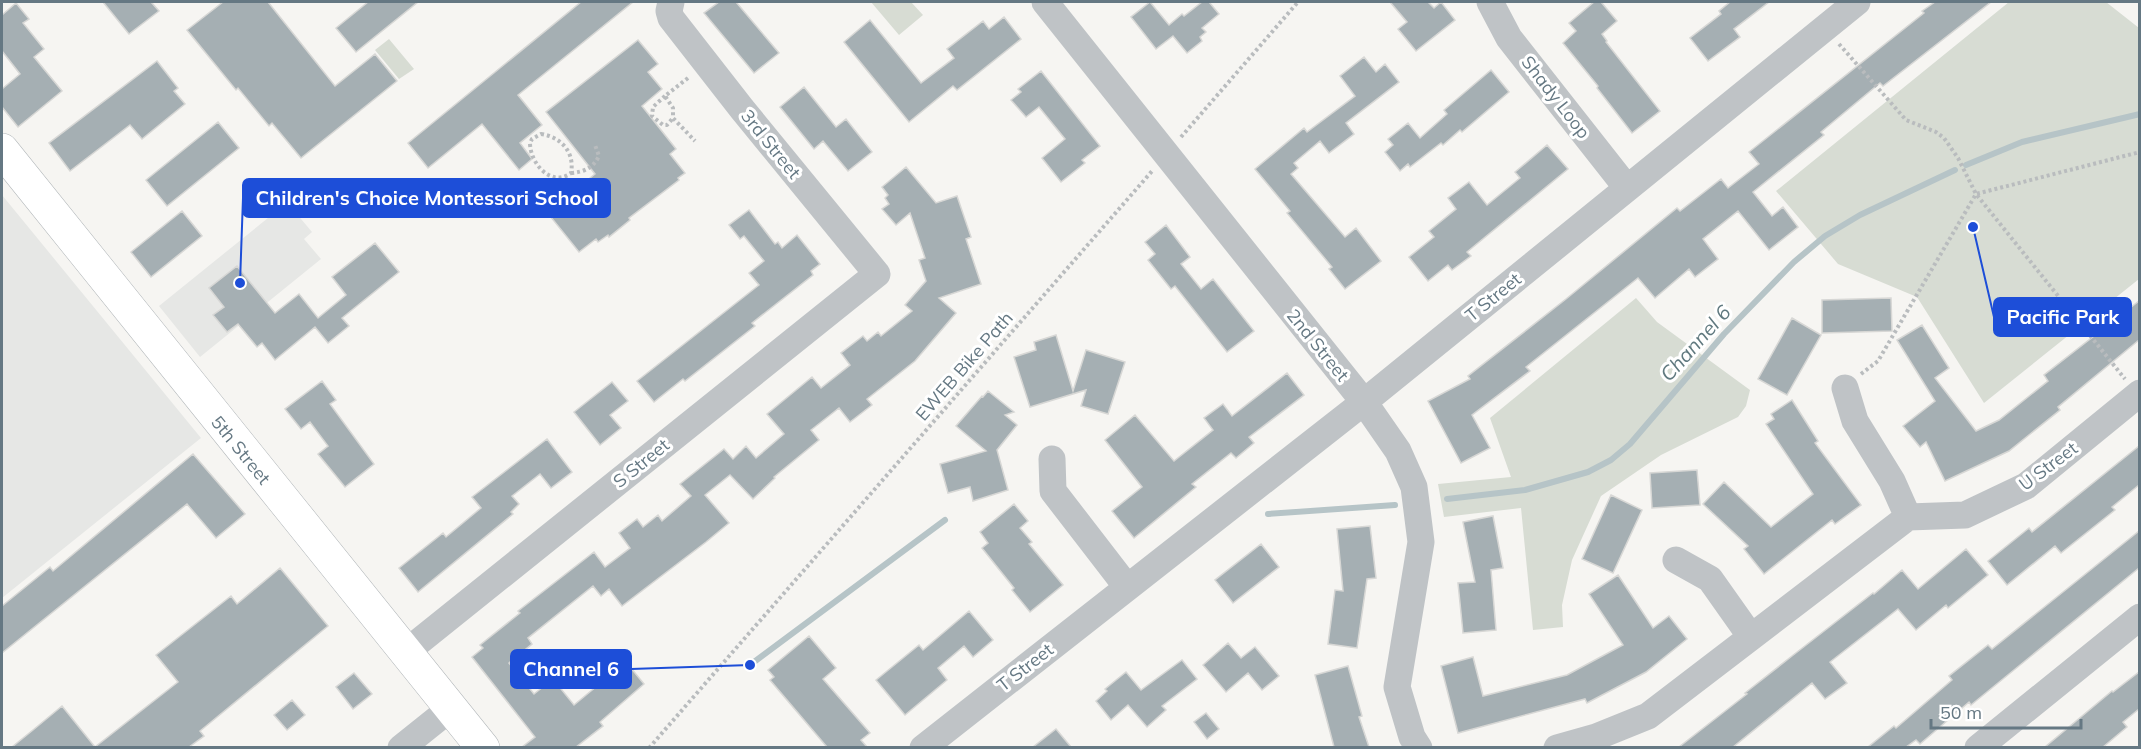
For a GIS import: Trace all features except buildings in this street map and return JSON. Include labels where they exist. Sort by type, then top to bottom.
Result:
[{"type":"main road","name":"5th Street","points":[[2,150],[483,747]]},
{"type":"street","name":"2nd Street","points":[[1045,2],[1364,402],[1398,451],[1413,487],[1420,542],[1397,687],[1412,738],[1419,747]]},
{"type":"street","name":"Shady Loop","points":[[1491,2],[1509,38],[1627,188]]},
{"type":"street","name":"T Street","points":[[923,747],[1364,402],[1857,2]]},
{"type":"street","name":"3rd Street","points":[[670,6],[671,18],[877,274]]},
{"type":"street","name":"S Street","points":[[406,652],[877,274]]},
{"type":"street","points":[[1557,747],[1596,737],[1648,716],[1908,518],[1892,481],[1855,421],[1845,388]]},
{"type":"street","name":"U Street","points":[[1908,518],[1965,515],[2026,486],[2139,394]]},
{"type":"street","points":[[1052,459],[1053,491],[1127,587]]},
{"type":"street","points":[[1676,560],[1710,579],[1751,637]]},
{"type":"street","points":[[1978,747],[2139,617]]},
{"type":"street","points":[[401,747],[451,708]]},
{"type":"path","name":"EWEB Bike Path","points":[[649,747],[1298,2]]},
{"type":"path","points":[[1825,28],[1906,120],[1936,132],[1944,138],[1958,158],[1976,194],[2139,394]]},
{"type":"path","points":[[665,96],[673,108],[673,118],[667,125],[663,125],[652,116],[653,107],[665,96],[693,73]]},
{"type":"path","points":[[673,118],[695,141]]},
{"type":"path","points":[[571,173],[571,160],[566,147],[554,137],[537,135],[530,143],[532,155],[543,172],[557,178],[583,172],[597,161],[598,152],[595,145]]},
{"type":"path","points":[[1845,388],[1878,361],[1976,194],[2139,152]]},
{"type":"path","points":[[538,199],[546,196],[555,188],[557,178]]},
{"type":"shaded area","points":[[871,2],[911,2],[923,15],[899,35]]},
{"type":"shaded area","points":[[2009,2],[2106,2],[2139,28],[2139,279],[1984,403],[1917,297],[1838,264],[1776,191]]},
{"type":"shaded area","points":[[389,39],[414,69],[399,79],[375,50]]},
{"type":"shaded area","points":[[2,195],[201,438],[2,598]]},
{"type":"shaded area","points":[[294,197],[299,203],[296,213],[312,232],[304,239],[321,259],[200,357],[159,306]]},
{"type":"shaded area","points":[[1636,298],[1657,322],[1750,390],[1746,406],[1738,417],[1661,455],[1601,496],[1572,560],[1562,605],[1563,627],[1533,630],[1521,508],[1444,517],[1438,484],[1511,477],[1490,418]]},
{"type":"waterway","name":"Channel 6","points":[[1966,165],[2022,142],[2140,114]]},
{"type":"waterway","name":"Channel 6","points":[[1447,499],[1525,490],[1588,472],[1611,460],[1630,444],[1724,334],[1794,262],[1825,236],[1860,215],[1955,170]]},
{"type":"waterway","name":"Channel 6","points":[[1268,514],[1395,505]]},
{"type":"waterway","name":"Channel 6","points":[[750,665],[945,520]]},
{"type":"place","name":"Pacific Park","points":[[1973,227]]},
{"type":"place","name":"Children's Choice Montessori School","points":[[240,283]]},
{"type":"place","name":"Channel 6","points":[[750,665]]}]
